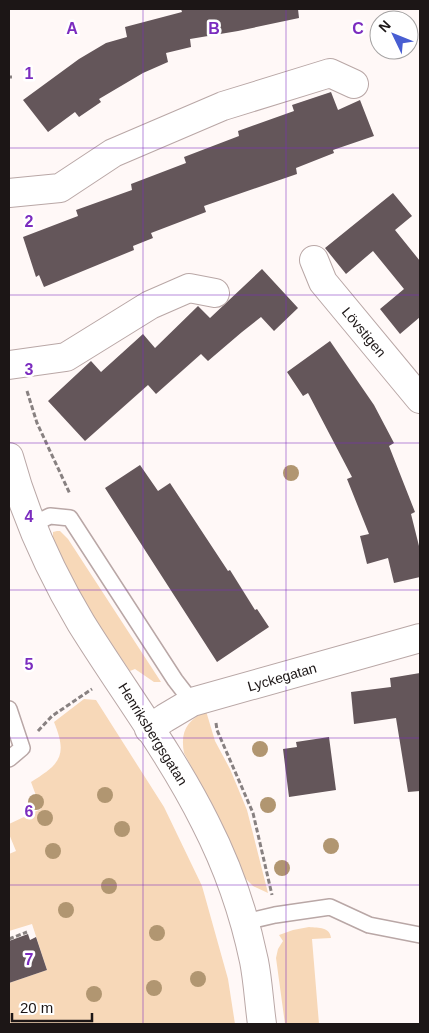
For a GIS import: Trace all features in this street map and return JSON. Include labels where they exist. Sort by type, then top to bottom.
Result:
[{"type":"street","points":[[9,193],[60,188],[113,152],[223,106],[330,73],[354,84]]},
{"type":"street","name":"Lövstigen","points":[[314,260],[323,282],[420,399]]},
{"type":"street","points":[[17,376],[66,357],[150,305],[189,288],[215,293]]},
{"type":"street","name":"Henriksbergsgatan","points":[[9,457],[16,484],[44,554],[81,622],[177,772],[205,822],[224,865],[245,922],[254,962],[262,1024]]},
{"type":"street","name":"Lyckegatan","points":[[149,729],[192,702],[420,638]]},
{"type":"lane","points":[[31,525],[50,516],[70,518],[192,702]]},
{"type":"lane","points":[[9,709],[22,748],[9,759]]},
{"type":"lane","points":[[245,922],[276,915],[330,907],[369,925],[420,935]]},
{"type":"path","points":[[17,376],[70,494]]},
{"type":"path","points":[[22,748],[52,716],[96,685]]},
{"type":"path","points":[[216,721],[217,730],[253,814],[272,891]]},
{"type":"path","points":[[9,939],[28,932]]},
{"type":"shaded area","points":[[60,531],[68,539],[161,682],[154,682],[135,669],[130,671],[85,605],[53,541],[53,532]]},
{"type":"shaded area","points":[[84,699],[96,700],[164,807],[202,886],[228,979],[235,1024],[9,1024],[9,983],[47,970],[32,924],[9,931],[9,854],[16,851],[9,834],[9,824],[41,809],[31,782],[49,770],[59,758],[61,751],[60,743],[54,722]]},
{"type":"shaded area","points":[[206,711],[215,741],[230,769],[247,810],[268,893],[253,886],[245,878],[220,820],[184,753],[183,739],[186,728],[194,719]]},
{"type":"shaded area","points":[[309,927],[326,930],[331,938],[312,939],[319,1024],[285,1024],[276,958],[278,949],[283,941],[279,935]]},
{"type":"building","points":[[181,9],[298,9],[299,18],[190,39],[191,47],[166,53],[168,62],[143,73],[99,99],[101,102],[79,117],[75,112],[48,132],[23,100],[79,59],[106,43],[127,37],[125,27],[182,12]]},
{"type":"building","points":[[331,92],[338,110],[360,100],[374,136],[333,150],[334,153],[296,168],[297,174],[204,206],[206,212],[151,233],[153,238],[133,246],[134,250],[44,287],[39,275],[36,277],[23,237],[78,216],[76,210],[132,190],[131,184],[186,163],[184,157],[239,136],[238,131],[294,111],[292,105]]},
{"type":"building","points":[[393,193],[412,216],[395,230],[420,261],[420,317],[400,334],[380,309],[404,289],[373,251],[346,274],[325,248]]},
{"type":"building","points":[[262,269],[298,308],[274,331],[261,317],[208,361],[201,354],[156,394],[148,385],[85,441],[48,401],[91,361],[101,372],[143,334],[155,348],[198,306],[210,318]]},
{"type":"building","points":[[330,341],[374,405],[394,443],[389,446],[415,512],[411,514],[420,550],[420,577],[394,583],[388,558],[367,564],[360,536],[369,534],[347,479],[352,477],[308,393],[303,396],[287,372]]},
{"type":"building","points":[[140,465],[158,491],[170,483],[228,571],[230,570],[255,610],[257,609],[269,627],[217,662],[105,488]]},
{"type":"building","points":[[420,673],[420,791],[408,792],[396,718],[354,724],[351,692],[391,687],[390,678]]},
{"type":"building","points":[[329,737],[336,790],[289,797],[283,749],[297,747],[296,742]]},
{"type":"building","points":[[28,934],[30,940],[36,937],[47,970],[9,983],[9,941]]}]
